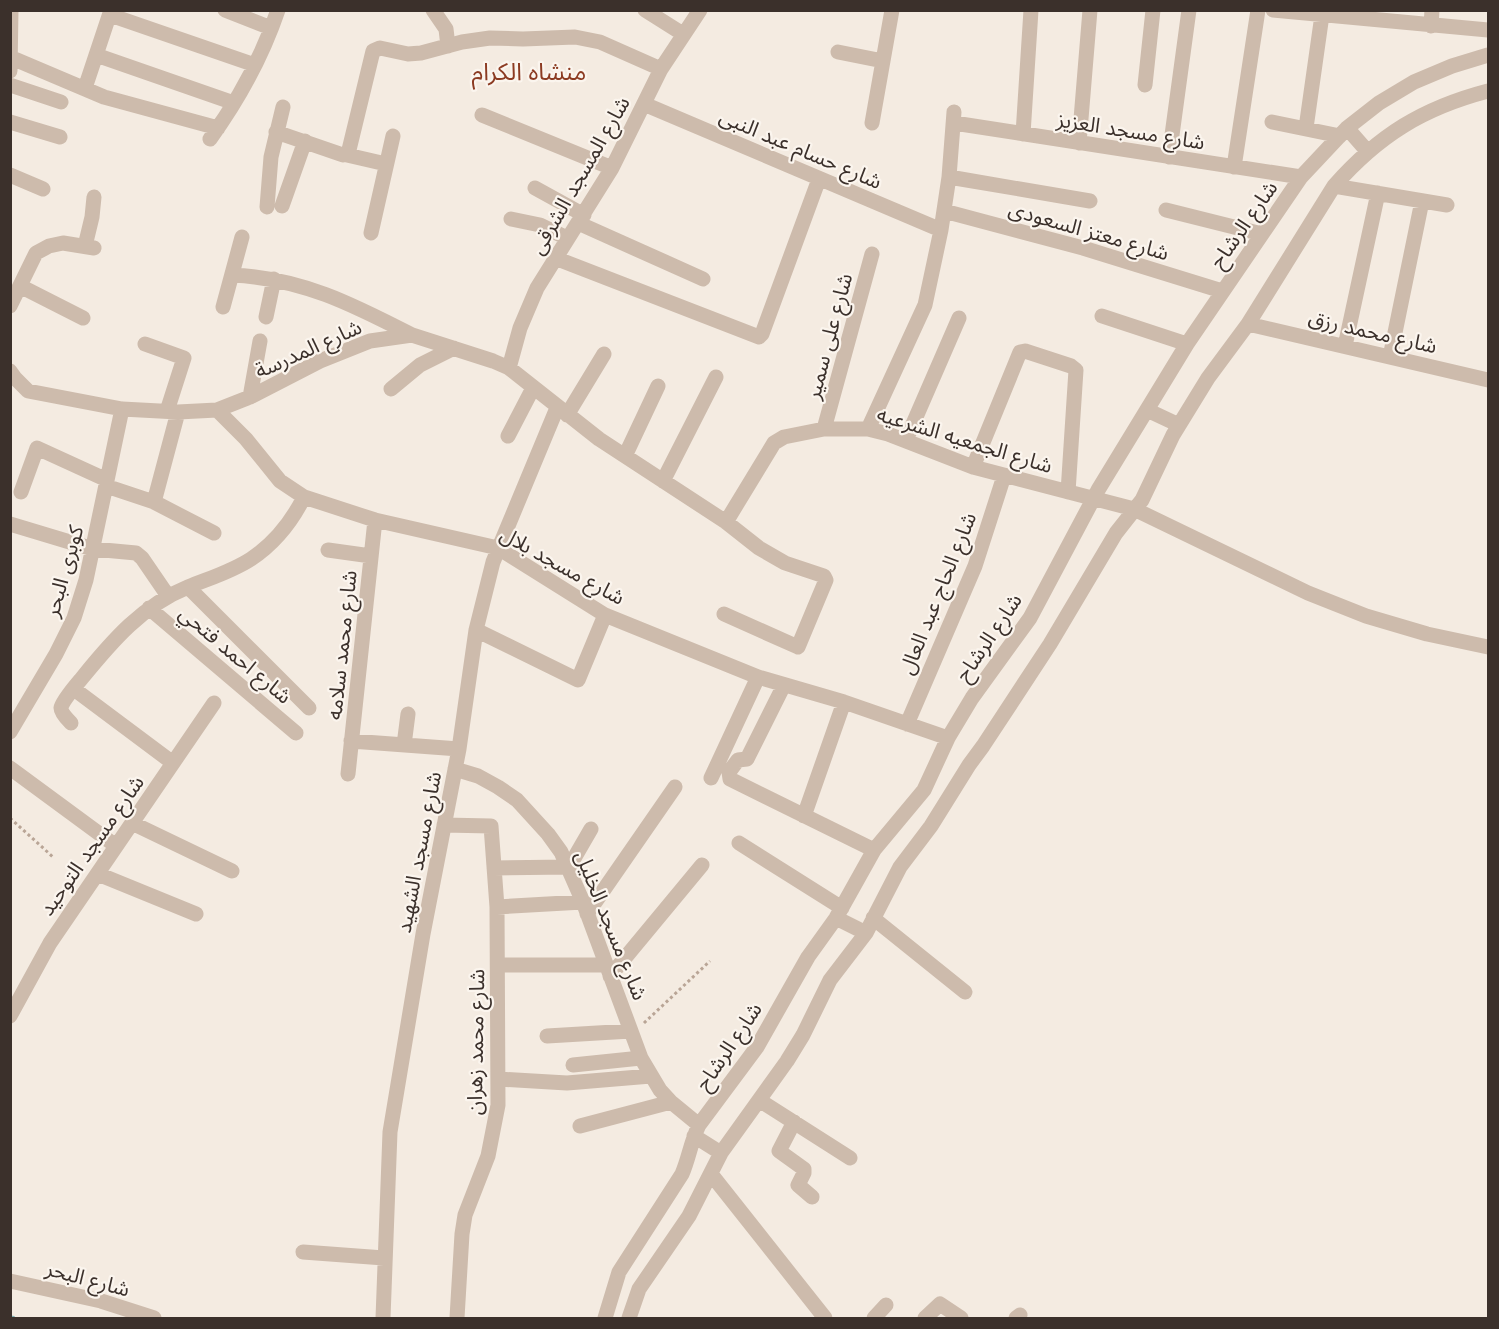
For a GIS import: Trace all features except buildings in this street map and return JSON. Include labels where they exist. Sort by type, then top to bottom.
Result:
[{"type":"street","points":[[11,10],[11,64],[214,133],[255,65],[278,10]]},
{"type":"street","points":[[225,10],[272,28]]},
{"type":"street","points":[[433,10],[446,29],[448,46]]},
{"type":"street","points":[[645,10],[683,34]]},
{"type":"street","name":"شارع المسجد الشرقى","points":[[509,368],[520,328],[537,288],[612,168],[661,69],[700,10]]},
{"type":"street","points":[[872,123],[892,10]]},
{"type":"street","points":[[1023,134],[1031,10]]},
{"type":"street","points":[[1079,143],[1090,10]]},
{"type":"street","points":[[1145,85],[1154,10]]},
{"type":"street","points":[[1169,157],[1189,10]]},
{"type":"street","points":[[1234,167],[1258,10]]},
{"type":"street","points":[[1273,10],[1432,18],[1488,30]]},
{"type":"street","points":[[85,88],[110,13],[255,65]]},
{"type":"street","points":[[1306,128],[1330,14]]},
{"type":"street","points":[[347,155],[373,51],[380,48],[408,54],[490,38],[575,37],[600,42],[661,69]]},
{"type":"street","points":[[838,52],[883,61]]},
{"type":"street","name":"شارع الرشاح","points":[[618,1313],[619,1272],[688,1162],[706,1140],[808,957],[840,916],[874,850],[924,790],[948,738],[988,674],[1030,618],[1097,499],[1152,412],[1187,344],[1222,291],[1301,177],[1346,132],[1379,103],[1414,82],[1452,66],[1488,55]]},
{"type":"street","points":[[96,56],[234,103]]},
{"type":"street","points":[[10,85],[60,102]]},
{"type":"street","name":"شارع الرشاح","points":[[706,1140],[759,1100],[788,1061],[830,980],[873,918],[900,867],[931,826],[956,784],[1050,644],[1129,508],[1149,488],[1175,422],[1248,324],[1334,186],[1365,149],[1388,134],[1435,108],[1488,92]]},
{"type":"street","name":"شارع حسام عبد النبى","points":[[644,104],[941,230]]},
{"type":"street","points":[[283,107],[269,173],[275,207],[305,141]]},
{"type":"street","points":[[482,115],[612,168]]},
{"type":"street","name":"شارع مسجد العزيز","points":[[949,177],[954,117],[1023,134],[1301,177]]},
{"type":"street","points":[[10,122],[60,137]]},
{"type":"street","points":[[1272,122],[1346,132],[1365,149]]},
{"type":"street","points":[[276,132],[347,155],[386,164]]},
{"type":"street","points":[[371,232],[393,136]]},
{"type":"street","points":[[10,175],[43,189]]},
{"type":"street","points":[[868,429],[925,305],[941,230],[949,177],[996,183],[1090,201]]},
{"type":"street","points":[[555,258],[757,337],[762,334],[819,179]]},
{"type":"street","points":[[1334,186],[1447,205]]},
{"type":"street","points":[[535,188],[581,219],[703,279]]},
{"type":"street","points":[[1345,346],[1378,193]]},
{"type":"street","points":[[10,306],[36,253],[49,246],[63,243],[90,247],[94,197]]},
{"type":"street","points":[[1390,357],[1422,201]]},
{"type":"street","points":[[1166,210],[1262,234]]},
{"type":"street","name":"شارع معتز السعودى","points":[[944,211],[1083,248],[1222,291]]},
{"type":"street","points":[[511,219],[540,225],[567,238]]},
{"type":"street","points":[[223,307],[242,237]]},
{"type":"street","name":"شارع على سمير","points":[[824,429],[872,254]]},
{"type":"street","points":[[232,275],[274,279],[306,287],[336,298],[411,335]]},
{"type":"street","points":[[266,317],[274,279]]},
{"type":"street","points":[[20,286],[83,318]]},
{"type":"street","points":[[1102,316],[1187,344]]},
{"type":"street","points":[[906,440],[959,318]]},
{"type":"street","name":"شارع محمد رزق","points":[[1248,324],[1488,380]]},
{"type":"street","name":"شارع المدرسة","points":[[10,371],[28,391],[122,409],[217,410],[250,397],[320,361],[370,341],[411,335],[454,348],[509,368],[599,439],[726,522],[768,553],[785,563],[824,576],[826,581],[798,647],[724,614]]},
{"type":"street","points":[[250,397],[260,341]]},
{"type":"street","points":[[145,344],[184,357],[154,502]]},
{"type":"street","points":[[391,389],[420,365],[454,348]]},
{"type":"street","points":[[973,467],[1020,352],[1025,351],[1071,366],[1076,370],[1068,492]]},
{"type":"street","name":"شارع مسجد الشهيد","points":[[383,1318],[391,1125],[459,749],[476,630],[490,570],[498,548],[562,411],[604,354]]},
{"type":"street","points":[[663,480],[716,377]]},
{"type":"street","points":[[625,456],[658,386]]},
{"type":"street","points":[[508,436],[533,388]]},
{"type":"street","name":"كوبرى البحر","points":[[10,732],[56,654],[74,618],[86,580],[122,409]]},
{"type":"street","name":"شارع مسجد بلال","points":[[217,410],[246,439],[280,481],[304,497],[375,520],[498,548],[605,615],[758,677],[844,702],[948,738]]},
{"type":"street","points":[[1152,412],[1175,422]]},
{"type":"street","name":"شارع الجمعيه الشرعيه","points":[[726,522],[774,443],[784,436],[824,429],[868,429],[906,440],[973,467],[1129,508],[1337,605],[1396,626],[1488,647]]},
{"type":"street","points":[[21,492],[37,448],[107,483],[154,502],[214,533]]},
{"type":"street","name":"شارع الحاج عبد العال","points":[[907,724],[975,566],[1004,476]]},
{"type":"street","points":[[71,723],[61,709],[74,689],[116,637],[149,608],[168,596],[232,571],[267,547],[294,516],[304,497]]},
{"type":"street","name":"شارع محمد سلامه","points":[[348,774],[375,520]]},
{"type":"street","points":[[10,524],[93,549],[139,555],[168,596]]},
{"type":"street","points":[[328,550],[371,556]]},
{"type":"street","points":[[188,587],[309,708]]},
{"type":"street","name":"شارع احمد فتحي","points":[[149,608],[296,733]]},
{"type":"street","points":[[476,630],[578,680],[605,615]]},
{"type":"street","points":[[711,778],[758,677]]},
{"type":"street","points":[[784,685],[747,759],[738,760],[729,772],[731,781],[874,850]]},
{"type":"street","points":[[74,689],[173,763]]},
{"type":"street","points":[[804,816],[844,702]]},
{"type":"street","name":"شارع مسجد التوحيد","points":[[10,1016],[50,943],[214,703]]},
{"type":"street","points":[[404,745],[408,714]]},
{"type":"street","points":[[351,741],[459,749]]},
{"type":"street","points":[[10,768],[116,846]]},
{"type":"street","name":"شارع مسجد الخليل","points":[[455,769],[488,782],[517,800],[548,834],[569,867],[641,1058],[651,1076],[671,1102],[706,1140]]},
{"type":"street","points":[[497,907],[585,908],[675,787]]},
{"type":"street","points":[[132,823],[232,871]]},
{"type":"street","name":"شارع محمد زهران","points":[[444,825],[491,826],[497,907],[498,1105],[488,1156],[465,1215],[457,1318]]},
{"type":"street","points":[[494,868],[569,867],[591,829]]},
{"type":"street","points":[[740,843],[863,931]]},
{"type":"street","points":[[498,965],[608,970],[702,865]]},
{"type":"street","points":[[98,874],[196,914]]},
{"type":"street","points":[[873,918],[965,992]]},
{"type":"street","points":[[547,1036],[631,1033]]},
{"type":"street","points":[[573,1065],[641,1058]]},
{"type":"street","points":[[498,1079],[567,1083],[651,1076]]},
{"type":"street","points":[[759,1100],[850,1158]]},
{"type":"street","points":[[580,1126],[671,1102]]},
{"type":"street","points":[[794,1122],[779,1150],[804,1169],[798,1186],[812,1197]]},
{"type":"street","name":"شارع الرشاح","points":[[618,1313],[639,1289],[689,1216],[711,1174],[706,1140]]},
{"type":"street","points":[[711,1174],[820,1313],[804,1318]]},
{"type":"street","points":[[303,1252],[384,1258]]},
{"type":"street","name":"شارع البحر","points":[[10,1281],[101,1301],[154,1318]]},
{"type":"street","points":[[925,1318],[939,1304],[962,1318]]},
{"type":"street","points":[[874,1318],[886,1305]]},
{"type":"path","points":[[10,818],[53,857]]},
{"type":"path","points":[[631,1033],[710,961]]},
{"type":"district","name":"منشاه الكرام","points":[[529,71]]}]
